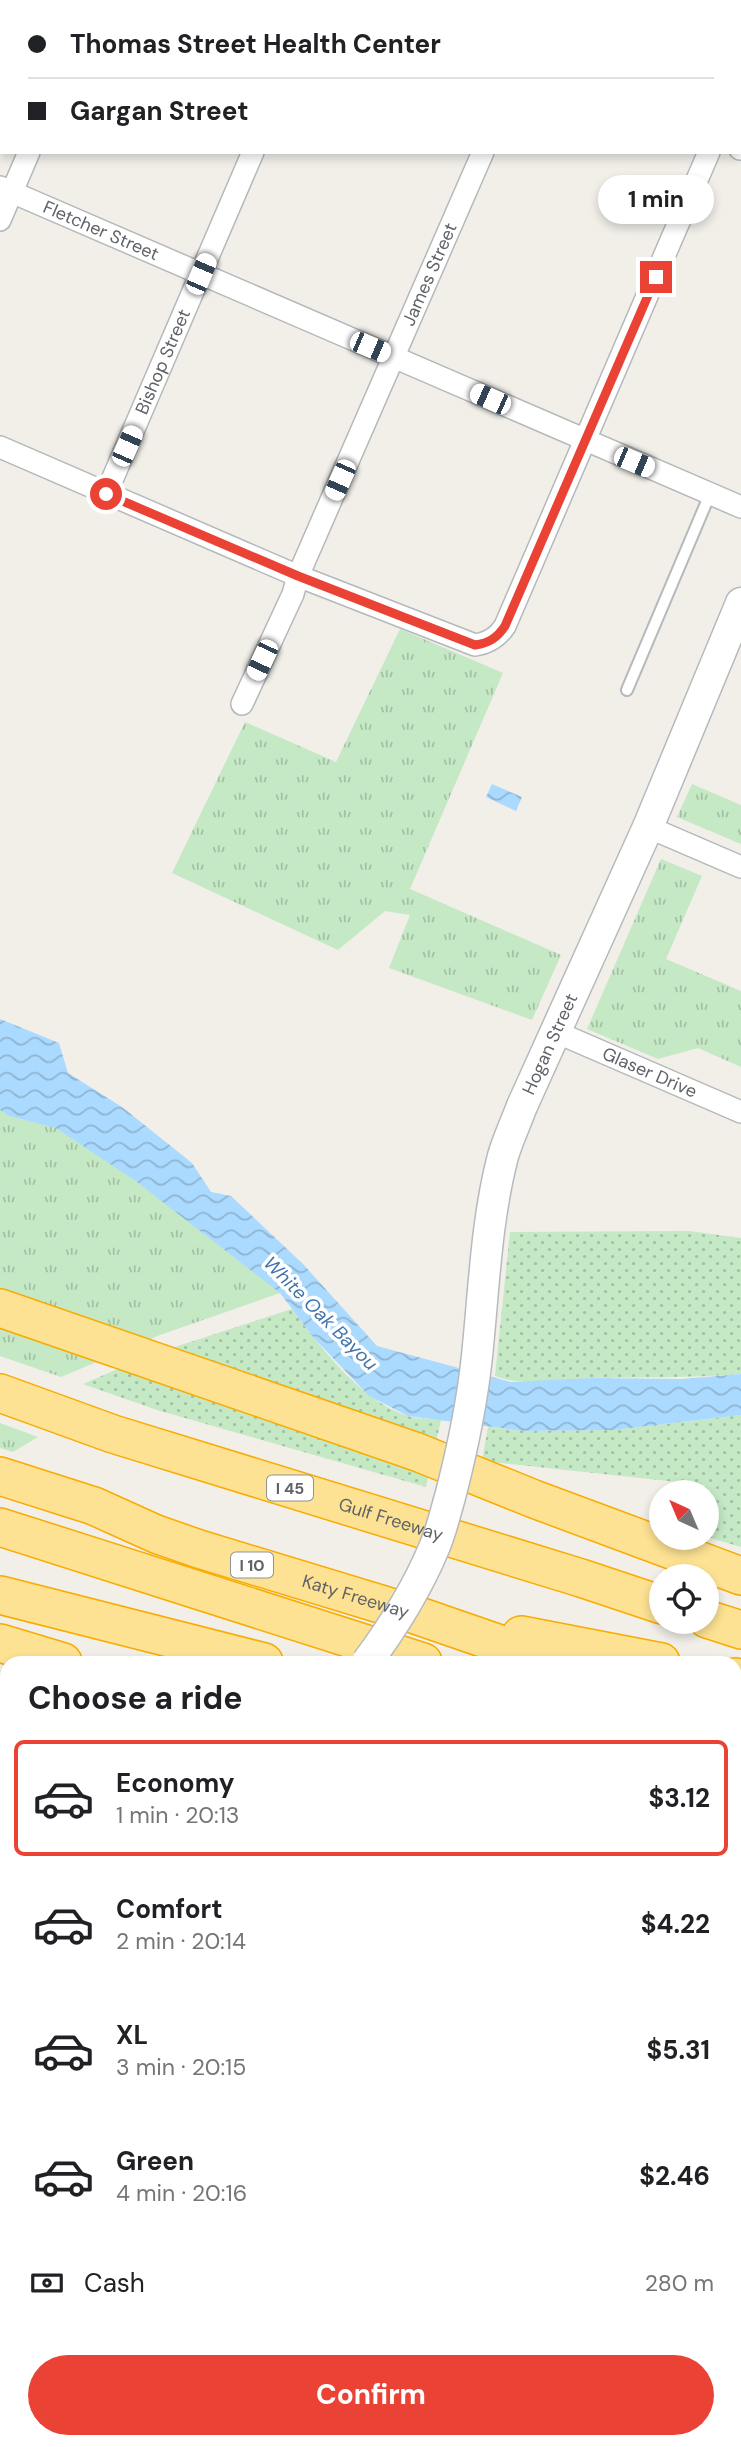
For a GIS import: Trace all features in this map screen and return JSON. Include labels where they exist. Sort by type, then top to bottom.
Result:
[{"type":"highway","points":[[0,1308],[417,1452],[741,1576]]},
{"type":"highway","name":"Gulf Freeway","points":[[0,1393],[113,1434],[649,1601]]},
{"type":"highway","name":"Katy Freeway","points":[[0,1476],[94,1506],[156,1534],[199,1549],[413,1614],[535,1656]]},
{"type":"highway","points":[[0,1527],[404,1656]]},
{"type":"highway","points":[[0,1595],[240,1656]]},
{"type":"highway","points":[[413,1614],[630,1656]]},
{"type":"highway","points":[[719,1623],[741,1630]]},
{"type":"highway","points":[[0,1643],[42,1656]]},
{"type":"main road","name":"Hogan Street","points":[[370,1656],[393,1625],[435,1546],[461,1456],[477,1359],[487,1238],[504,1153],[522,1106],[648,827],[741,603]]},
{"type":"street","points":[[0,220],[6,190],[28,154]]},
{"type":"street","name":"Bishop Street","points":[[106,494],[252,154]]},
{"type":"street","name":"James Street","points":[[242,704],[293,594],[298,576],[482,154]]},
{"type":"street","points":[[0,447],[298,576],[475,645],[486,643],[499,635],[505,626],[708,154]]},
{"type":"street","name":"Fletcher Street","points":[[6,190],[741,507]]},
{"type":"street","points":[[648,827],[741,866]]},
{"type":"street","name":"Glaser Drive","points":[[556,1032],[741,1112]]},
{"type":"lane","points":[[627,690],[710,494]]},
{"type":"green space","points":[[400,629],[503,673],[410,889],[561,955],[532,1020],[389,968],[410,915],[385,911],[338,950],[172,873],[245,722],[336,762]]},
{"type":"green space","points":[[692,784],[741,805],[741,844],[677,817]]},
{"type":"green space","points":[[661,859],[702,876],[666,959],[741,991],[741,1067],[698,1048],[658,1059],[587,1029]]},
{"type":"green space","points":[[0,1110],[14,1117],[60,1130],[173,1208],[280,1293],[160,1335],[61,1377],[0,1356]]},
{"type":"green space","points":[[689,1231],[741,1238],[741,1374],[530,1382],[495,1376],[510,1232]]},
{"type":"green space","points":[[292,1309],[343,1371],[374,1398],[390,1409],[408,1416],[441,1420],[426,1487],[157,1410],[83,1384],[150,1355]]},
{"type":"green space","points":[[741,1415],[741,1547],[719,1541],[719,1480],[659,1480],[482,1461],[488,1427],[523,1431],[613,1430]]},
{"type":"green space","points":[[0,1423],[38,1437],[13,1452],[0,1448]]},
{"type":"water","points":[[492,784],[522,797],[516,811],[486,797]]},
{"type":"water","name":"White Oak Bayou","points":[[0,1019],[59,1043],[68,1073],[122,1107],[192,1163],[211,1192],[231,1196],[303,1264],[377,1346],[511,1382],[591,1378],[682,1379],[741,1374],[741,1415],[613,1430],[523,1431],[408,1416],[369,1396],[314,1338],[280,1293],[137,1182],[56,1128],[9,1116],[0,1110]]},
{"type":"route","points":[[106,494],[323,586],[475,645],[486,643],[499,635],[505,626],[656,277]]}]
